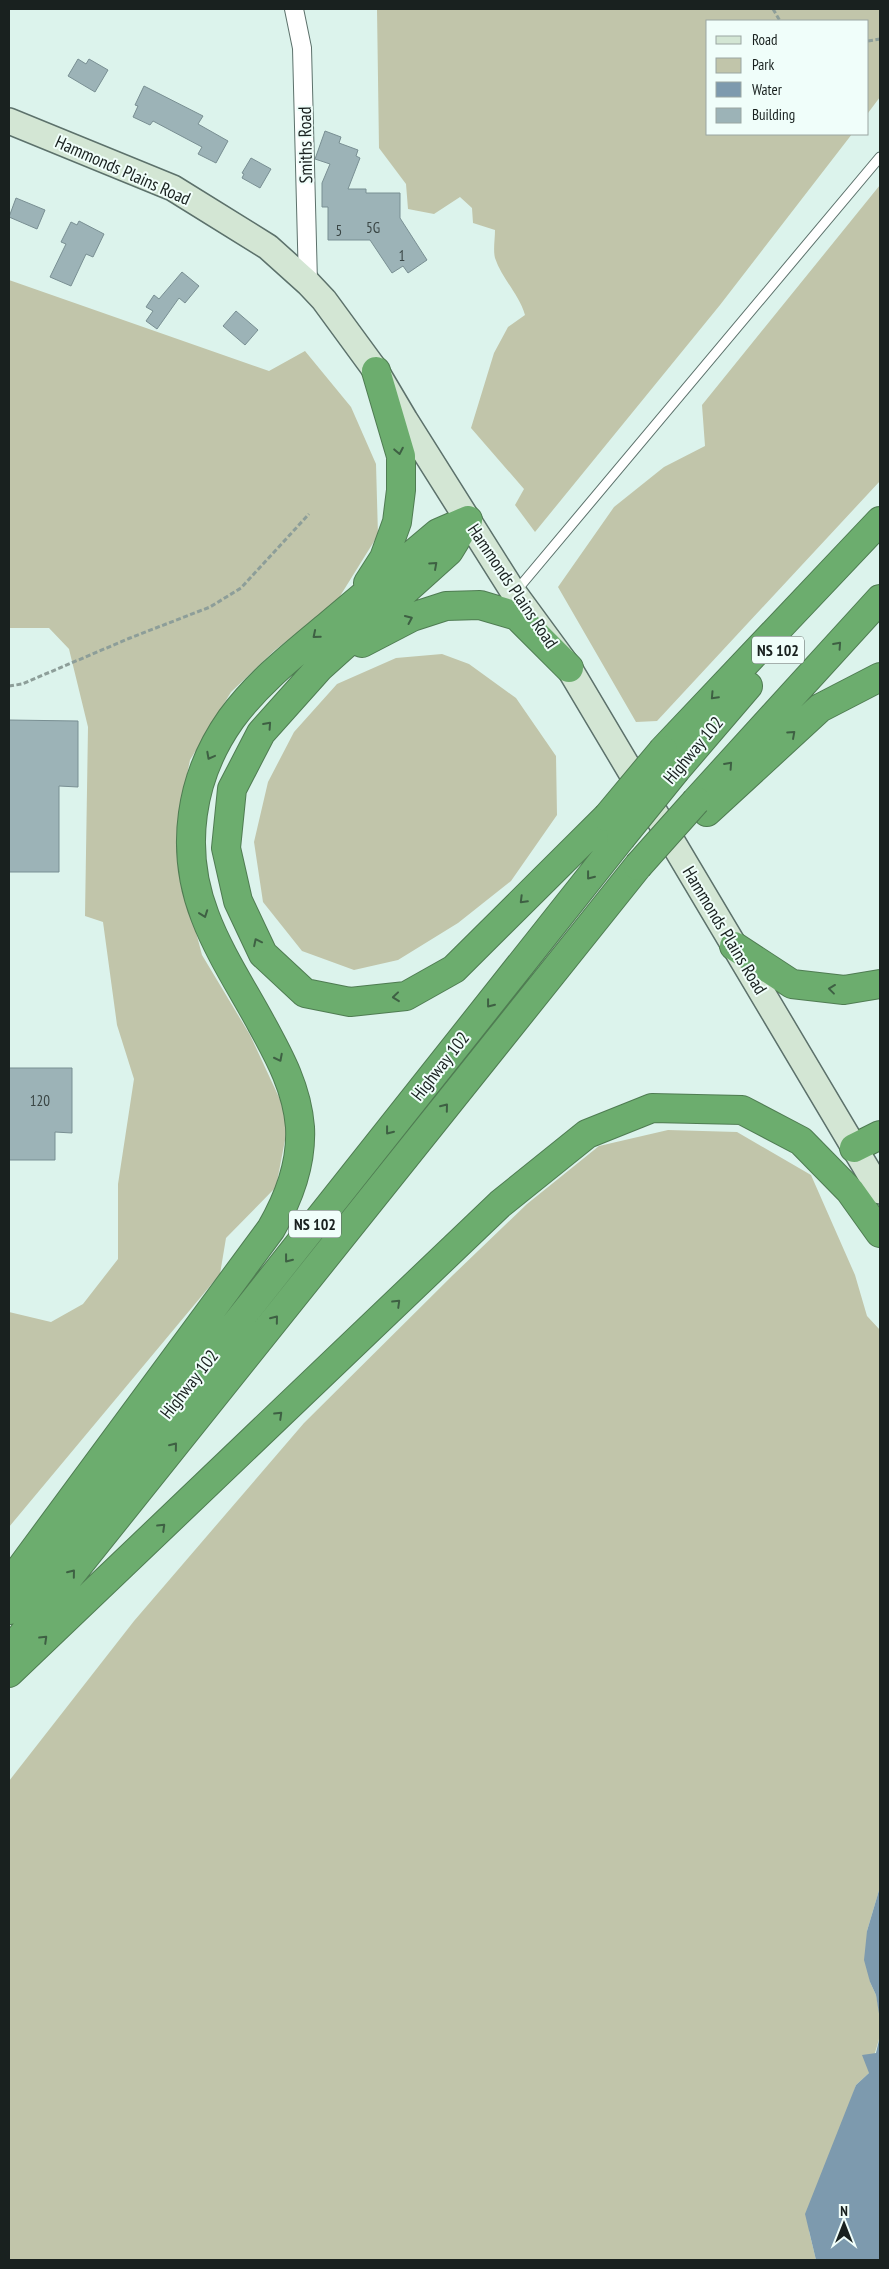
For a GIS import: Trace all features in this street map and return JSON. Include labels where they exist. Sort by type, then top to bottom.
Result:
[{"type":"highway","points":[[354,604],[384,558],[397,522],[401,490],[401,456],[376,371]]},
{"type":"highway","points":[[9,1584],[268,1233],[290,1189],[300,1141],[299,1115],[292,1086],[205,916],[198,896],[192,864],[192,820],[197,789],[204,768],[230,721],[268,676],[438,533],[468,520]]},
{"type":"highway","points":[[468,520],[449,551],[320,667],[261,733],[232,789],[226,848],[238,901],[263,954],[305,993],[350,1002],[406,996],[454,969],[614,827]]},
{"type":"highway","points":[[670,760],[880,521]]},
{"type":"highway","name":"Highway 102","points":[[9,1610],[614,827],[670,760],[880,530]]},
{"type":"highway","name":"Highway 102","points":[[9,1652],[563,960],[700,808],[880,599]]},
{"type":"highway","points":[[320,667],[412,617],[446,606],[480,605],[518,616],[569,668]]},
{"type":"highway","points":[[700,808],[820,708],[880,677]]},
{"type":"highway","points":[[734,946],[792,984],[844,990],[880,984]]},
{"type":"highway","points":[[9,1673],[500,1204],[587,1134],[652,1108],[742,1110],[802,1141],[850,1191],[880,1233]]},
{"type":"highway","points":[[854,1148],[880,1135]]},
{"type":"main road","name":"Hammonds Plains Road","points":[[9,121],[172,188],[268,247],[324,300],[376,371],[514,593],[569,668],[880,1191]]},
{"type":"street","name":"Smiths Road","points":[[294,9],[302,48],[308,283]]},
{"type":"lane","points":[[514,593],[880,158]]},
{"type":"path","points":[[773,9],[779,20]]},
{"type":"path","points":[[9,686],[22,684],[130,638],[210,607],[241,588],[309,514]]},
{"type":"green space","points":[[377,9],[880,9],[880,97],[869,112],[869,20],[706,20],[706,135],[851,135],[720,305],[535,532],[515,505],[524,489],[471,428],[494,353],[508,327],[525,315],[519,300],[495,258],[495,230],[473,223],[472,208],[460,197],[434,214],[408,209],[406,184],[379,148]]},
{"type":"green space","points":[[880,185],[880,481],[657,721],[636,722],[558,587],[614,507],[664,467],[705,446],[702,405]]},
{"type":"green space","points":[[9,280],[269,371],[305,351],[351,407],[376,464],[378,535],[337,601],[274,651],[231,692],[190,760],[179,814],[181,875],[202,955],[250,1035],[289,1119],[276,1187],[226,1238],[220,1274],[9,1527],[9,1312],[51,1322],[83,1304],[118,1259],[118,1184],[134,1079],[117,1025],[103,922],[85,916],[88,727],[69,649],[49,628],[9,628]]},
{"type":"green space","points":[[442,654],[469,664],[516,698],[556,756],[557,815],[511,881],[458,923],[398,960],[354,970],[302,951],[263,902],[254,842],[268,782],[294,732],[337,684],[396,658]]},
{"type":"green space","points":[[668,1130],[737,1132],[811,1175],[855,1275],[867,1316],[880,1330],[880,1887],[867,1931],[870,1982],[876,1995],[880,2015],[880,2036],[869,2073],[856,2085],[809,2231],[816,2260],[9,2260],[9,1781],[134,1621],[304,1423],[453,1275],[527,1204],[599,1146]]},
{"type":"water","points":[[880,1887],[880,2020],[876,1995],[864,1960],[867,1931]]},
{"type":"water","points":[[880,2036],[880,2260],[816,2260],[805,2214],[856,2085],[869,2073],[862,2055],[876,2053]]},
{"type":"building","points":[[78,59],[86,64],[89,59],[108,70],[95,92],[68,76]]},
{"type":"building","points":[[144,86],[203,116],[198,124],[228,141],[216,163],[198,154],[202,147],[153,121],[150,125],[133,117],[138,106],[135,105]]},
{"type":"building","points":[[325,131],[341,137],[339,143],[358,150],[356,156],[360,158],[348,189],[366,189],[366,193],[400,193],[400,218],[427,260],[408,273],[403,266],[392,273],[370,240],[328,240],[328,207],[322,207],[322,183],[330,164],[315,159]]},
{"type":"building","points":[[251,158],[271,169],[260,188],[242,178],[244,174],[242,173]]},
{"type":"building","points":[[16,198],[45,210],[37,229],[9,217]]},
{"type":"building","points":[[79,221],[104,234],[93,257],[86,254],[71,286],[50,277],[66,244],[61,242],[71,222],[77,225]]},
{"type":"building","points":[[182,272],[199,286],[185,303],[179,298],[157,329],[146,321],[153,311],[146,307],[154,295],[159,299]]},
{"type":"building","points":[[236,311],[258,330],[245,345],[223,326]]},
{"type":"building","points":[[9,720],[78,721],[78,787],[59,786],[59,872],[9,872]]},
{"type":"building","points":[[9,1068],[72,1068],[72,1133],[55,1132],[55,1160],[9,1160]]}]
